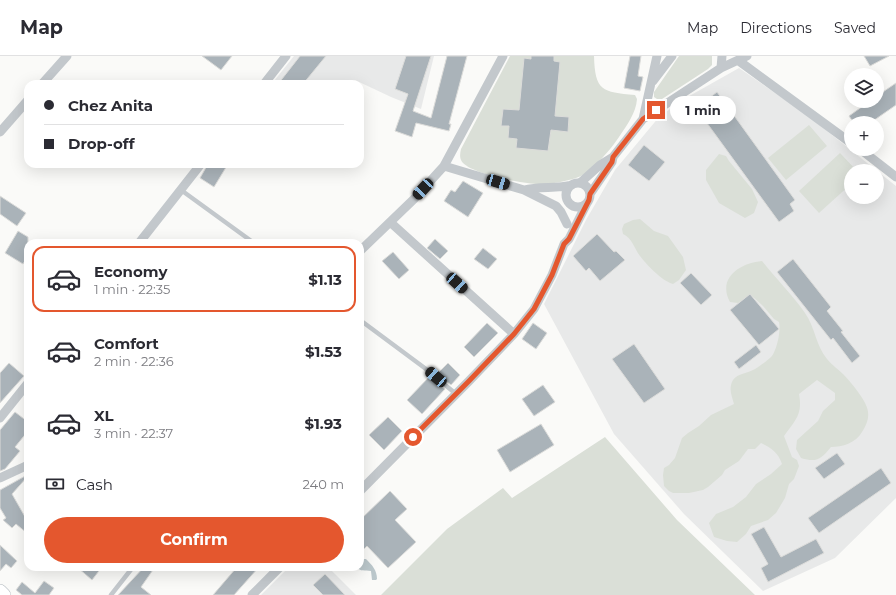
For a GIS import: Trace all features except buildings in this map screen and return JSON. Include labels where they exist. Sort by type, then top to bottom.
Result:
[{"type":"main road","points":[[0,591],[4,595]]},
{"type":"street","points":[[46,80],[67,56]]},
{"type":"street","points":[[267,80],[286,56]]},
{"type":"street","points":[[364,247],[414,199],[444,166],[503,56]]},
{"type":"street","points":[[643,119],[657,56]]},
{"type":"street","points":[[650,84],[672,56]]},
{"type":"street","points":[[721,68],[722,56]]},
{"type":"street","points":[[564,244],[569,239],[589,199],[613,157],[643,119],[721,68],[747,56]]},
{"type":"street","points":[[738,61],[844,138]]},
{"type":"street","points":[[0,132],[24,105]]},
{"type":"street","points":[[869,156],[896,177]]},
{"type":"street","points":[[364,487],[514,334],[534,309],[552,275],[564,244],[569,202],[566,198],[567,190],[613,157]]},
{"type":"street","points":[[444,166],[524,190],[556,206],[567,224]]},
{"type":"street","points":[[143,239],[199,168]]},
{"type":"street","points":[[524,190],[532,188],[562,188],[576,184],[587,187],[589,199]]},
{"type":"street","points":[[547,201],[569,202],[578,207],[589,199]]},
{"type":"street","points":[[390,222],[514,334]]},
{"type":"street","points":[[0,418],[24,388]]},
{"type":"street","points":[[0,478],[24,467]]},
{"type":"street","points":[[252,595],[276,571]]},
{"type":"lane","points":[[181,190],[248,239]]},
{"type":"lane","points":[[364,323],[426,369],[456,394]]},
{"type":"lane","points":[[111,595],[130,571]]},
{"type":"shaded area","points":[[294,56],[434,56],[421,109],[364,84],[364,80],[275,80]]},
{"type":"shaded area","points":[[510,56],[594,56],[596,76],[602,88],[615,93],[635,95],[637,99],[631,119],[612,147],[586,173],[565,181],[541,184],[528,183],[508,180],[477,171],[463,163],[461,160],[461,149]]},
{"type":"shaded area","points":[[679,56],[712,56],[712,65],[662,99],[657,99],[654,97],[654,92]]},
{"type":"shaded area","points":[[739,68],[807,115],[844,145],[844,156],[858,156],[868,164],[844,164],[844,204],[884,204],[884,176],[896,186],[896,498],[835,558],[763,591],[684,514],[614,434],[544,304],[586,220],[615,170],[659,117],[684,99]]},
{"type":"shaded area","points":[[809,125],[827,146],[786,180],[768,158]]},
{"type":"shaded area","points":[[840,153],[850,164],[844,164],[844,190],[819,213],[799,191]]},
{"type":"shaded area","points":[[719,154],[726,156],[752,189],[758,202],[754,213],[745,218],[719,203],[706,180],[706,170]]},
{"type":"shaded area","points":[[640,219],[654,231],[668,236],[683,257],[686,270],[679,280],[673,284],[664,280],[651,268],[640,256],[631,241],[623,234],[622,229],[624,224]]},
{"type":"shaded area","points":[[762,261],[795,299],[805,313],[823,354],[846,377],[858,392],[867,408],[868,417],[862,432],[852,442],[831,447],[821,457],[815,460],[801,458],[796,449],[797,440],[818,421],[823,411],[835,400],[835,393],[817,380],[799,394],[799,412],[795,421],[784,436],[792,457],[797,460],[799,466],[794,479],[789,484],[785,498],[776,513],[768,520],[751,526],[746,534],[737,542],[727,541],[714,537],[709,523],[716,514],[733,507],[746,497],[756,484],[771,474],[782,464],[776,453],[761,443],[755,449],[748,449],[739,461],[725,470],[722,475],[708,487],[703,490],[689,493],[673,493],[669,491],[664,486],[663,475],[664,468],[675,458],[682,438],[711,415],[734,404],[731,395],[733,380],[740,375],[757,368],[774,353],[779,335],[779,322],[774,319],[750,294],[738,303],[730,302],[726,286],[733,273],[746,265]]},
{"type":"shaded area","points":[[605,437],[677,520],[755,595],[381,595],[447,529],[503,488],[512,498]]},
{"type":"shaded area","points":[[364,559],[366,559],[375,570],[376,580],[372,580],[371,571],[364,570]]},
{"type":"shaded area","points":[[285,571],[332,571],[356,595],[261,595]]},
{"type":"route","points":[[413,437],[514,334],[534,309],[552,275],[564,244],[569,239],[589,200],[590,194],[612,162],[613,157],[643,119],[656,110]]}]
